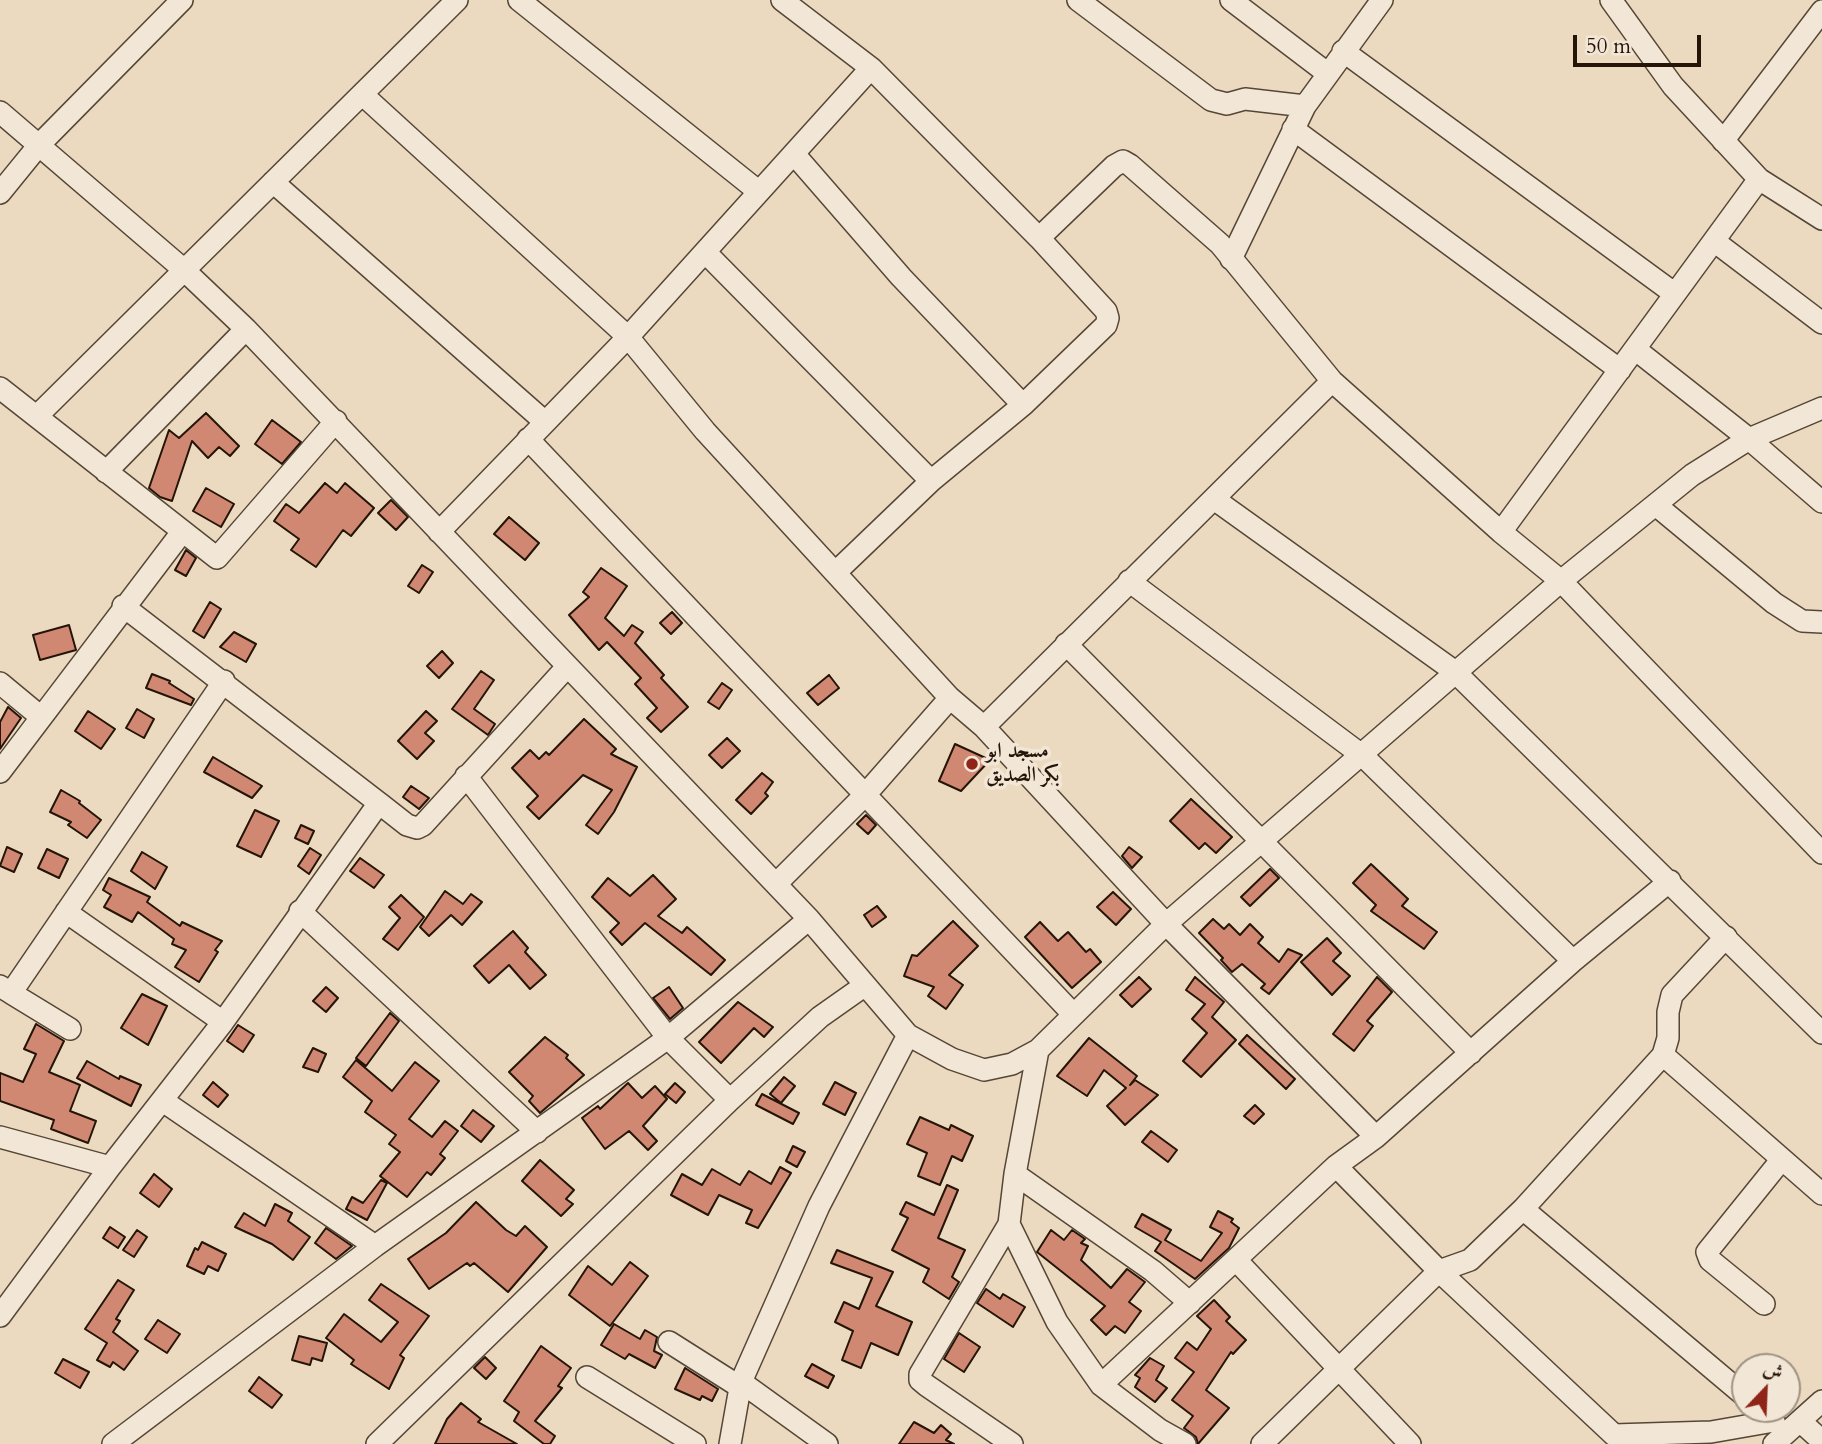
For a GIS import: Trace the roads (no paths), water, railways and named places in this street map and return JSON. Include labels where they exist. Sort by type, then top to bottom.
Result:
[{"type":"street","points":[[0,193],[40,145],[181,0]]},
{"type":"street","points":[[37,416],[457,0]]},
{"type":"street","points":[[782,0],[871,68],[1040,238],[1108,318],[1105,326],[1023,405],[931,481],[836,572]]},
{"type":"street","points":[[1078,0],[1211,100],[1227,104],[1245,99],[1304,106]]},
{"type":"street","points":[[1231,0],[1327,73]]},
{"type":"street","points":[[1231,259],[1304,106],[1382,0]]},
{"type":"street","points":[[1611,0],[1673,86],[1759,179],[1822,219]]},
{"type":"street","points":[[524,1],[758,191]]},
{"type":"street","points":[[1723,141],[1822,11]]},
{"type":"street","points":[[1343,51],[1675,294]]},
{"type":"street","points":[[439,533],[628,337],[871,68]]},
{"type":"street","points":[[363,95],[628,337],[705,431],[950,698],[984,727],[1166,924],[1376,1137]]},
{"type":"street","points":[[0,113],[183,269],[246,329],[336,421],[566,668],[809,919],[908,1035],[952,1059],[984,1070],[1012,1064],[1038,1050],[1166,924],[1363,756],[1454,671],[1692,475],[1749,439],[1822,408]]},
{"type":"street","points":[[1293,129],[1620,370]]},
{"type":"street","points":[[794,155],[901,277],[1023,405]]},
{"type":"street","points":[[1040,238],[1123,161],[1220,244],[1332,381],[1561,581],[1822,853]]},
{"type":"street","points":[[1501,531],[1759,179]]},
{"type":"street","points":[[273,182],[545,422]]},
{"type":"street","points":[[1714,241],[1822,323]]},
{"type":"street","points":[[705,252],[931,481]]},
{"type":"street","points":[[106,472],[246,329]]},
{"type":"street","points":[[1635,349],[1749,439],[1822,502]]},
{"type":"street","points":[[984,727],[1332,381]]},
{"type":"street","points":[[0,388],[211,556],[222,555],[336,421]]},
{"type":"street","points":[[528,439],[1073,1014]]},
{"type":"street","points":[[1214,499],[1454,671],[1822,1033]]},
{"type":"street","points":[[1657,506],[1774,603],[1802,621],[1822,622]]},
{"type":"street","points":[[0,772],[123,606],[182,532]]},
{"type":"street","points":[[1129,581],[1363,756],[1573,961]]},
{"type":"street","points":[[123,606],[224,681],[407,825],[417,828],[566,668]]},
{"type":"street","points":[[1066,644],[1471,1053]]},
{"type":"street","points":[[70,1029],[6,989],[66,912],[224,681]]},
{"type":"street","points":[[0,683],[41,717]]},
{"type":"street","points":[[775,884],[865,795],[950,698]]},
{"type":"street","points":[[466,776],[668,1038],[730,1100]]},
{"type":"street","points":[[0,1316],[21,1284],[223,1022],[379,803]]},
{"type":"street","points":[[1101,1385],[1336,1166],[1376,1137],[1573,961],[1670,881]]},
{"type":"street","points":[[300,911],[537,1132]]},
{"type":"street","points":[[66,912],[223,1022]]},
{"type":"street","points":[[113,1444],[375,1246],[668,1038],[809,919]]},
{"type":"street","points":[[1262,1444],[1439,1271],[1470,1260],[1523,1209],[1663,1055],[1668,1038],[1668,1012],[1672,995],[1726,937]]},
{"type":"street","points":[[377,1444],[730,1100],[820,1017],[864,986]]},
{"type":"street","points":[[730,1444],[741,1384],[819,1206],[908,1035]]},
{"type":"street","points":[[1012,1444],[926,1385],[920,1380],[920,1374],[1009,1224],[1015,1174],[1038,1050]]},
{"type":"street","points":[[1663,1055],[1822,1194]]},
{"type":"street","points":[[163,1101],[375,1246]]},
{"type":"street","points":[[0,1138],[110,1167]]},
{"type":"street","points":[[1764,1304],[1710,1260],[1707,1252],[1782,1159]]},
{"type":"street","points":[[1336,1166],[1613,1441],[1707,1438],[1779,1425],[1822,1401]]},
{"type":"street","points":[[1015,1174],[1153,1271],[1190,1303]]},
{"type":"street","points":[[1523,1209],[1731,1384]]},
{"type":"street","points":[[1009,1224],[1057,1322],[1101,1385],[1160,1430],[1185,1444]]},
{"type":"street","points":[[1237,1261],[1410,1444]]},
{"type":"street","points":[[0,1281],[21,1284]]},
{"type":"street","points":[[669,1342],[741,1384],[827,1444]]},
{"type":"street","points":[[587,1377],[695,1444]]},
{"type":"street","points":[[1779,1425],[1822,1441]]},
{"type":"place","name":"مسجد ابو بكر الصديق","points":[[972,764]]}]
